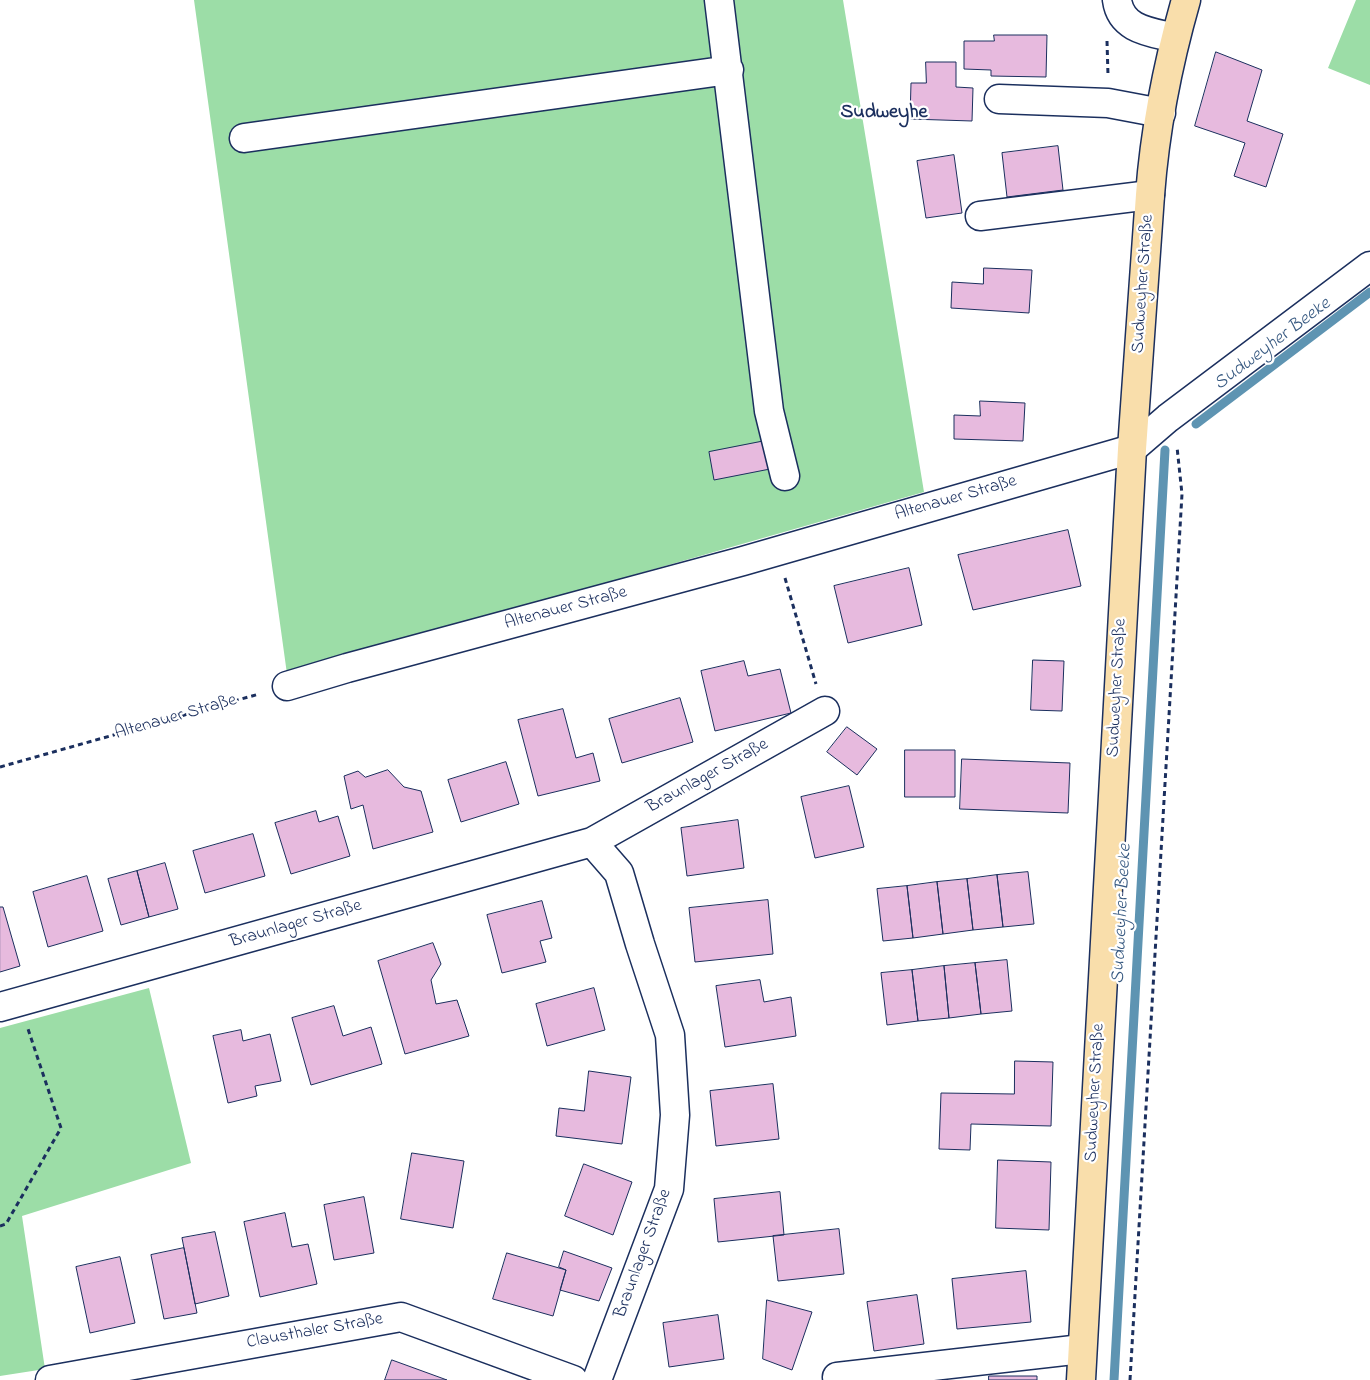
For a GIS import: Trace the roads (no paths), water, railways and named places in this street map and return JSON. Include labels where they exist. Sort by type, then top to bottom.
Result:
[{"type":"main road","name":"Sudweyher Straße","points":[[1081,1380],[1132,448],[1150,195],[1153,156],[1175,38],[1186,0]]},
{"type":"street","points":[[719,0],[769,410],[785,476]]},
{"type":"street","points":[[1118,5],[1132,27],[1175,38]]},
{"type":"street","points":[[244,138],[729,70]]},
{"type":"street","points":[[999,99],[1108,103],[1161,113]]},
{"type":"street","points":[[980,216],[1150,195]]},
{"type":"street","points":[[1132,448],[1168,418],[1370,266]]},
{"type":"street","name":"Altenauer Straße","points":[[287,686],[778,551],[1132,448]]},
{"type":"street","name":"Braunlager Straße","points":[[10,1005],[592,842],[824,711]]},
{"type":"street","name":"Braunlager Straße","points":[[592,842],[619,873],[670,1035],[675,1115],[669,1189],[597,1380]]},
{"type":"street","name":"Clausthaler Straße","points":[[50,1380],[401,1317],[573,1380]]},
{"type":"street","points":[[837,1377],[1082,1349]]},
{"type":"waterway","name":"Sudweyher Beeke","points":[[1196,424],[1370,292]]},
{"type":"waterway","name":"Sudweyher Beeke","points":[[1114,1380],[1165,450]]},
{"type":"district","name":"Sudweyhe","points":[[884,114]]}]
